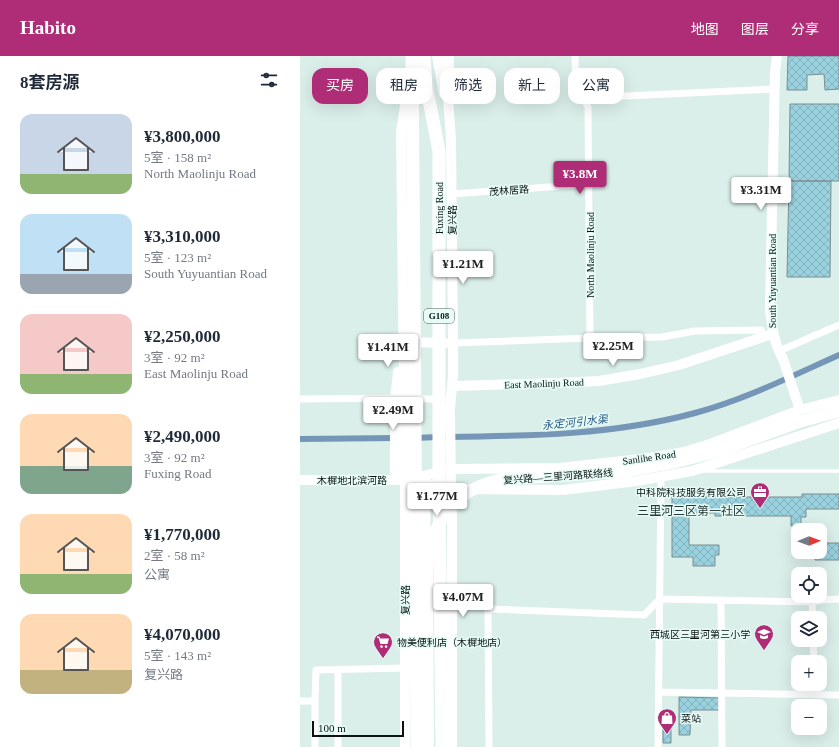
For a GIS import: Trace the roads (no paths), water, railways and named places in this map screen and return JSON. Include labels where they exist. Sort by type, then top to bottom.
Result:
[{"type":"highway","name":"Fuxing Road","points":[[424,56],[426,85],[439,150],[439,481],[442,747]]},
{"type":"highway","name":"G108","points":[[412,60],[414,158],[413,480],[417,747]]},
{"type":"main road","name":"复兴路—三里河路联络线","points":[[428,747],[428,553],[438,524],[450,508],[462,496],[474,488],[488,482],[504,479],[614,473],[676,462],[719,450],[799,422],[839,411]]},
{"type":"street","points":[[437,56],[451,139]]},
{"type":"street","points":[[442,56],[444,68]]},
{"type":"street","name":"复兴路","points":[[448,56],[448,68]]},
{"type":"street","name":"North Maolinju Road","points":[[575,56],[575,68]]},
{"type":"street","name":"South Yuyuantian Road","points":[[777,56],[775,71],[770,309],[768,336],[781,355],[797,397],[800,410]]},
{"type":"street","points":[[412,60],[401,132],[403,342],[399,403],[400,454],[395,466],[413,480],[425,557]]},
{"type":"street","points":[[624,96],[775,89]]},
{"type":"street","name":"复兴路","points":[[448,104],[452,194],[453,343],[450,404],[451,469]]},
{"type":"street","name":"North Maolinju Road","points":[[586,104],[588,107],[590,184],[590,338]]},
{"type":"street","name":"茂林居路","points":[[452,194],[590,184]]},
{"type":"street","points":[[781,355],[839,325]]},
{"type":"street","points":[[403,342],[453,343],[662,337],[695,331],[762,330],[768,336]]},
{"type":"street","name":"East Maolinju Road","points":[[452,386],[556,384],[599,381],[680,365],[768,336]]},
{"type":"street","points":[[300,399],[450,404]]},
{"type":"street","name":"Sanlihe Road","points":[[413,480],[451,469],[559,468],[650,458],[684,452],[710,444],[800,410],[839,400]]},
{"type":"street","name":"Sanlihe Road","points":[[413,480],[451,489],[563,490],[661,478],[692,471],[839,423]]},
{"type":"street","points":[[684,452],[692,471]]},
{"type":"street","name":"复兴路","points":[[400,454],[413,480],[405,558],[405,747]]},
{"type":"street","points":[[559,468],[556,475],[557,484],[563,490]]},
{"type":"street","points":[[451,469],[452,747]]},
{"type":"street","points":[[658,747],[661,478]]},
{"type":"street","name":"木樨地北滨河路","points":[[300,480],[413,480]]},
{"type":"street","points":[[405,558],[452,557]]},
{"type":"street","points":[[489,747],[488,609],[644,615],[660,599],[791,602]]},
{"type":"street","points":[[827,600],[839,599]]},
{"type":"street","points":[[721,600],[722,747]]},
{"type":"street","points":[[315,747],[316,670],[405,668]]},
{"type":"street","points":[[338,669],[338,747]]},
{"type":"street","points":[[662,692],[839,694]]},
{"type":"street","points":[[300,701],[315,701]]},
{"type":"lane","points":[[692,471],[839,471]]},
{"type":"waterway","name":"永定河引水渠","points":[[448,437],[572,433],[634,426],[664,420],[695,413],[732,401],[768,387],[839,355]]},
{"type":"waterway","name":"永定河引水渠","points":[[414,438],[439,437]]},
{"type":"waterway","name":"永定河引水渠","points":[[300,439],[397,438]]},
{"type":"place","name":"中科院科技服务有限公司","points":[[760,509]]},
{"type":"place","name":"西城区三里河第三小学","points":[[764,651]]},
{"type":"place","name":"物美便利店（木樨地店）","points":[[383,659]]},
{"type":"place","name":"菜站","points":[[667,735]]},
{"type":"district","name":"三里河三区第一社区","points":[[691,511]]}]
